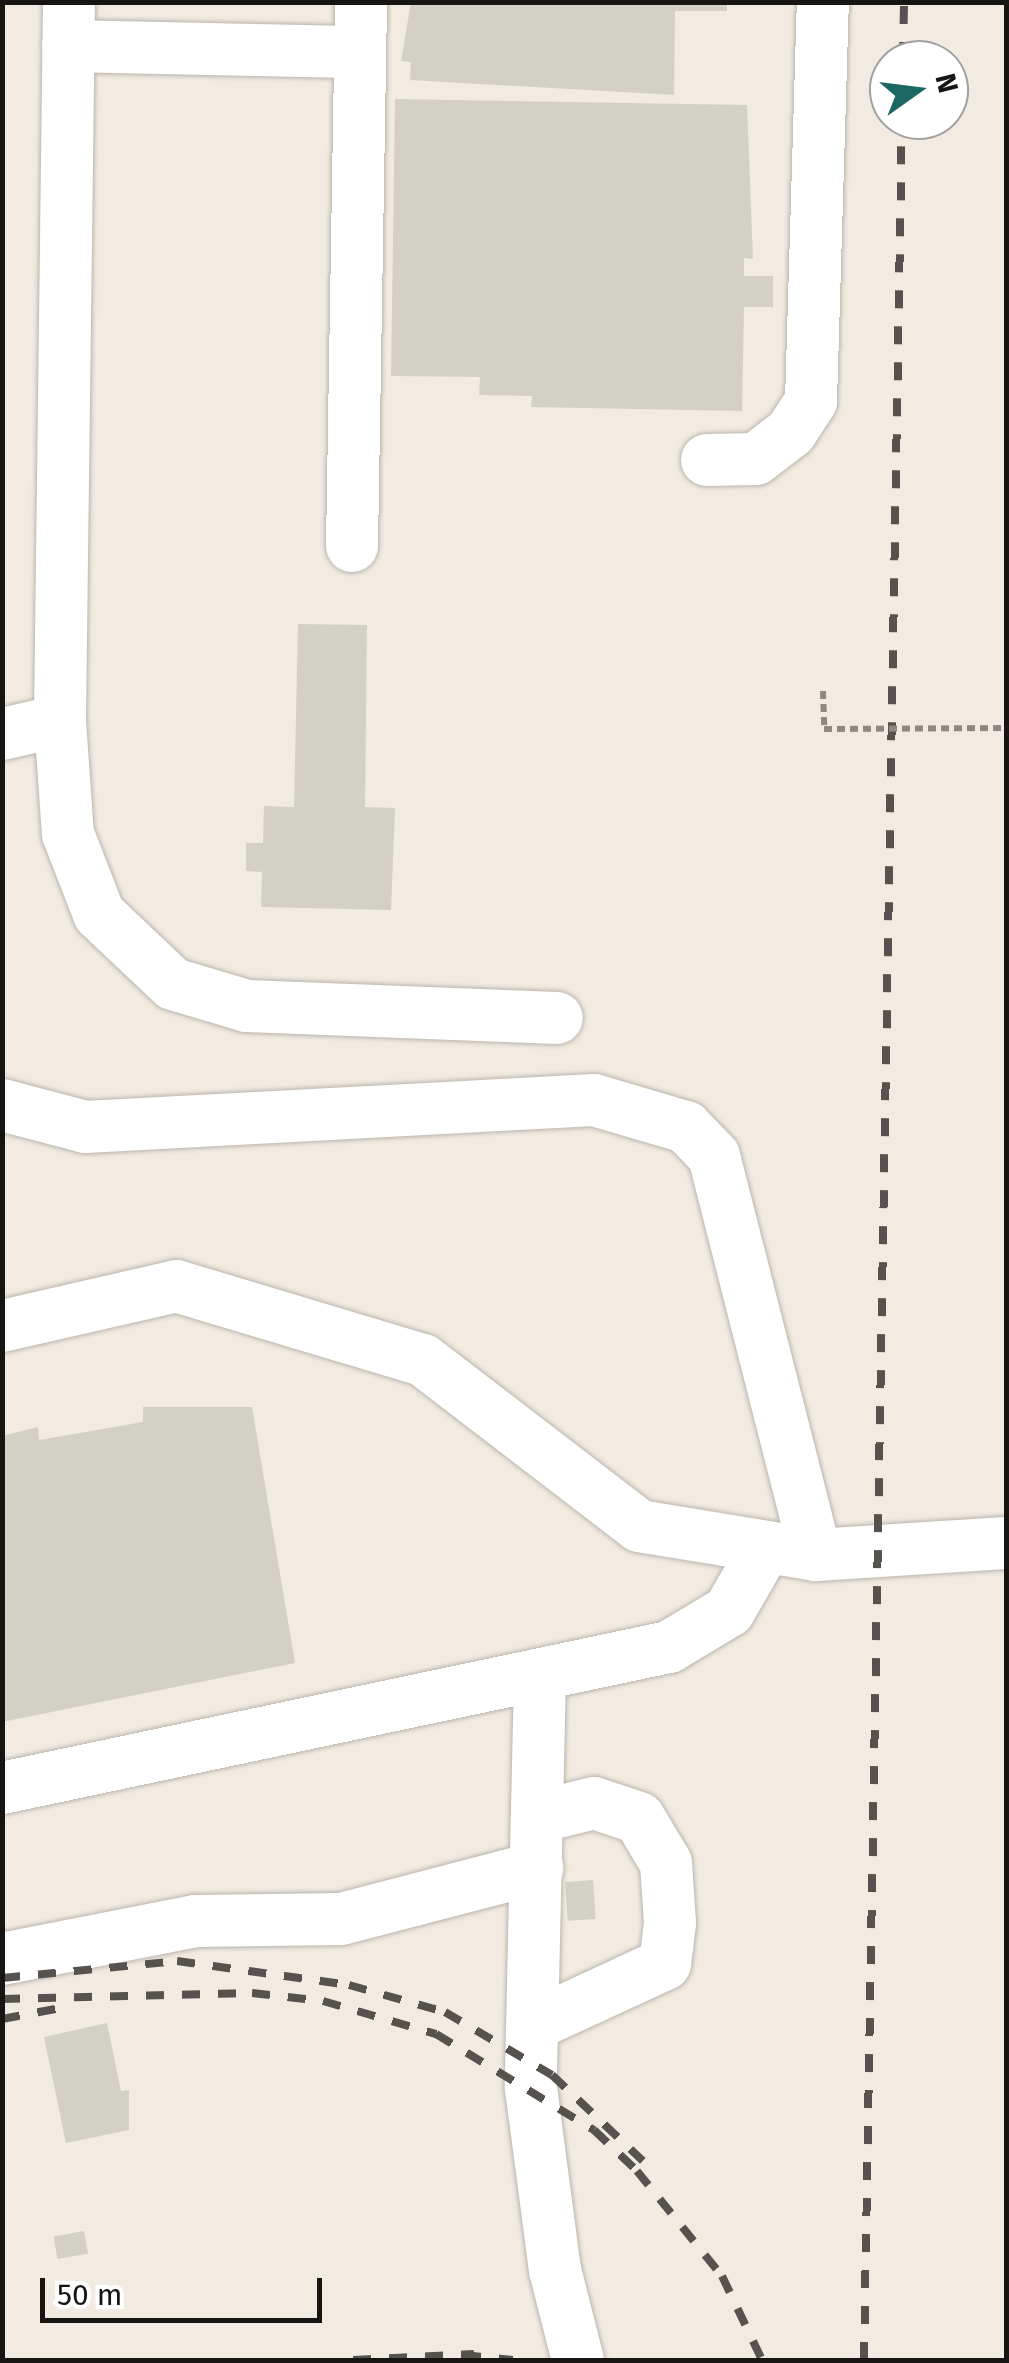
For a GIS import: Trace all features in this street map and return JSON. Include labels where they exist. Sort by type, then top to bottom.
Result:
[{"type":"street","points":[[707,460],[756,459],[791,432],[811,401],[823,2]]},
{"type":"street","points":[[352,546],[361,28],[69,24],[60,722],[68,834],[99,914],[174,984],[247,1006],[557,1018]]},
{"type":"street","points":[[2,734],[60,722]]},
{"type":"street","points":[[2,1105],[85,1126],[594,1100],[686,1127],[714,1156],[791,1551]]},
{"type":"street","points":[[2,1326],[176,1286],[423,1360],[639,1526],[791,1551],[1006,1544]]},
{"type":"street","points":[[2,1788],[540,1676],[684,1639],[729,1610],[791,1551]]},
{"type":"street","points":[[540,1676],[530,2088],[554,2270],[578,2360]]},
{"type":"street","points":[[533,2026],[665,1964],[670,1923],[666,1863],[640,1818],[594,1803],[538,1817]]},
{"type":"street","points":[[2,1959],[196,1921],[341,1919],[537,1868]]},
{"type":"path","points":[[822,690],[824,728],[1006,728]]},
{"type":"building","points":[[411,2],[727,2],[727,11],[675,11],[674,95],[410,80],[411,62],[401,61]]},
{"type":"building","points":[[395,99],[747,105],[753,259],[744,258],[744,276],[773,276],[773,307],[744,307],[742,411],[531,407],[532,396],[479,395],[480,377],[391,376]]},
{"type":"building","points":[[298,624],[367,625],[365,807],[395,808],[391,910],[261,907],[262,872],[246,871],[246,843],[263,843],[264,806],[294,807]]},
{"type":"building","points":[[143,1407],[252,1407],[295,1663],[2,1722],[2,1436],[38,1427],[39,1440],[143,1422]]},
{"type":"building","points":[[593,1880],[596,1919],[568,1921],[565,1882]]},
{"type":"building","points":[[107,2023],[121,2091],[129,2090],[129,2130],[66,2143],[44,2037]]},
{"type":"building","points":[[84,2231],[88,2254],[57,2259],[53,2236]]},
{"type":"railway","points":[[903,40],[904,2]]},
{"type":"railway","points":[[864,2360],[902,140]]},
{"type":"railway","points":[[2,1978],[177,1961],[349,1985],[445,2012],[552,2075],[643,2161]]},
{"type":"railway","points":[[2,1999],[252,1993],[323,2001],[436,2034],[594,2130],[637,2171],[722,2276],[762,2360]]},
{"type":"railway","points":[[2,2019],[66,2007]]},
{"type":"railway","points":[[353,2360],[474,2354]]},
{"type":"railway","points":[[463,2355],[513,2360]]}]
